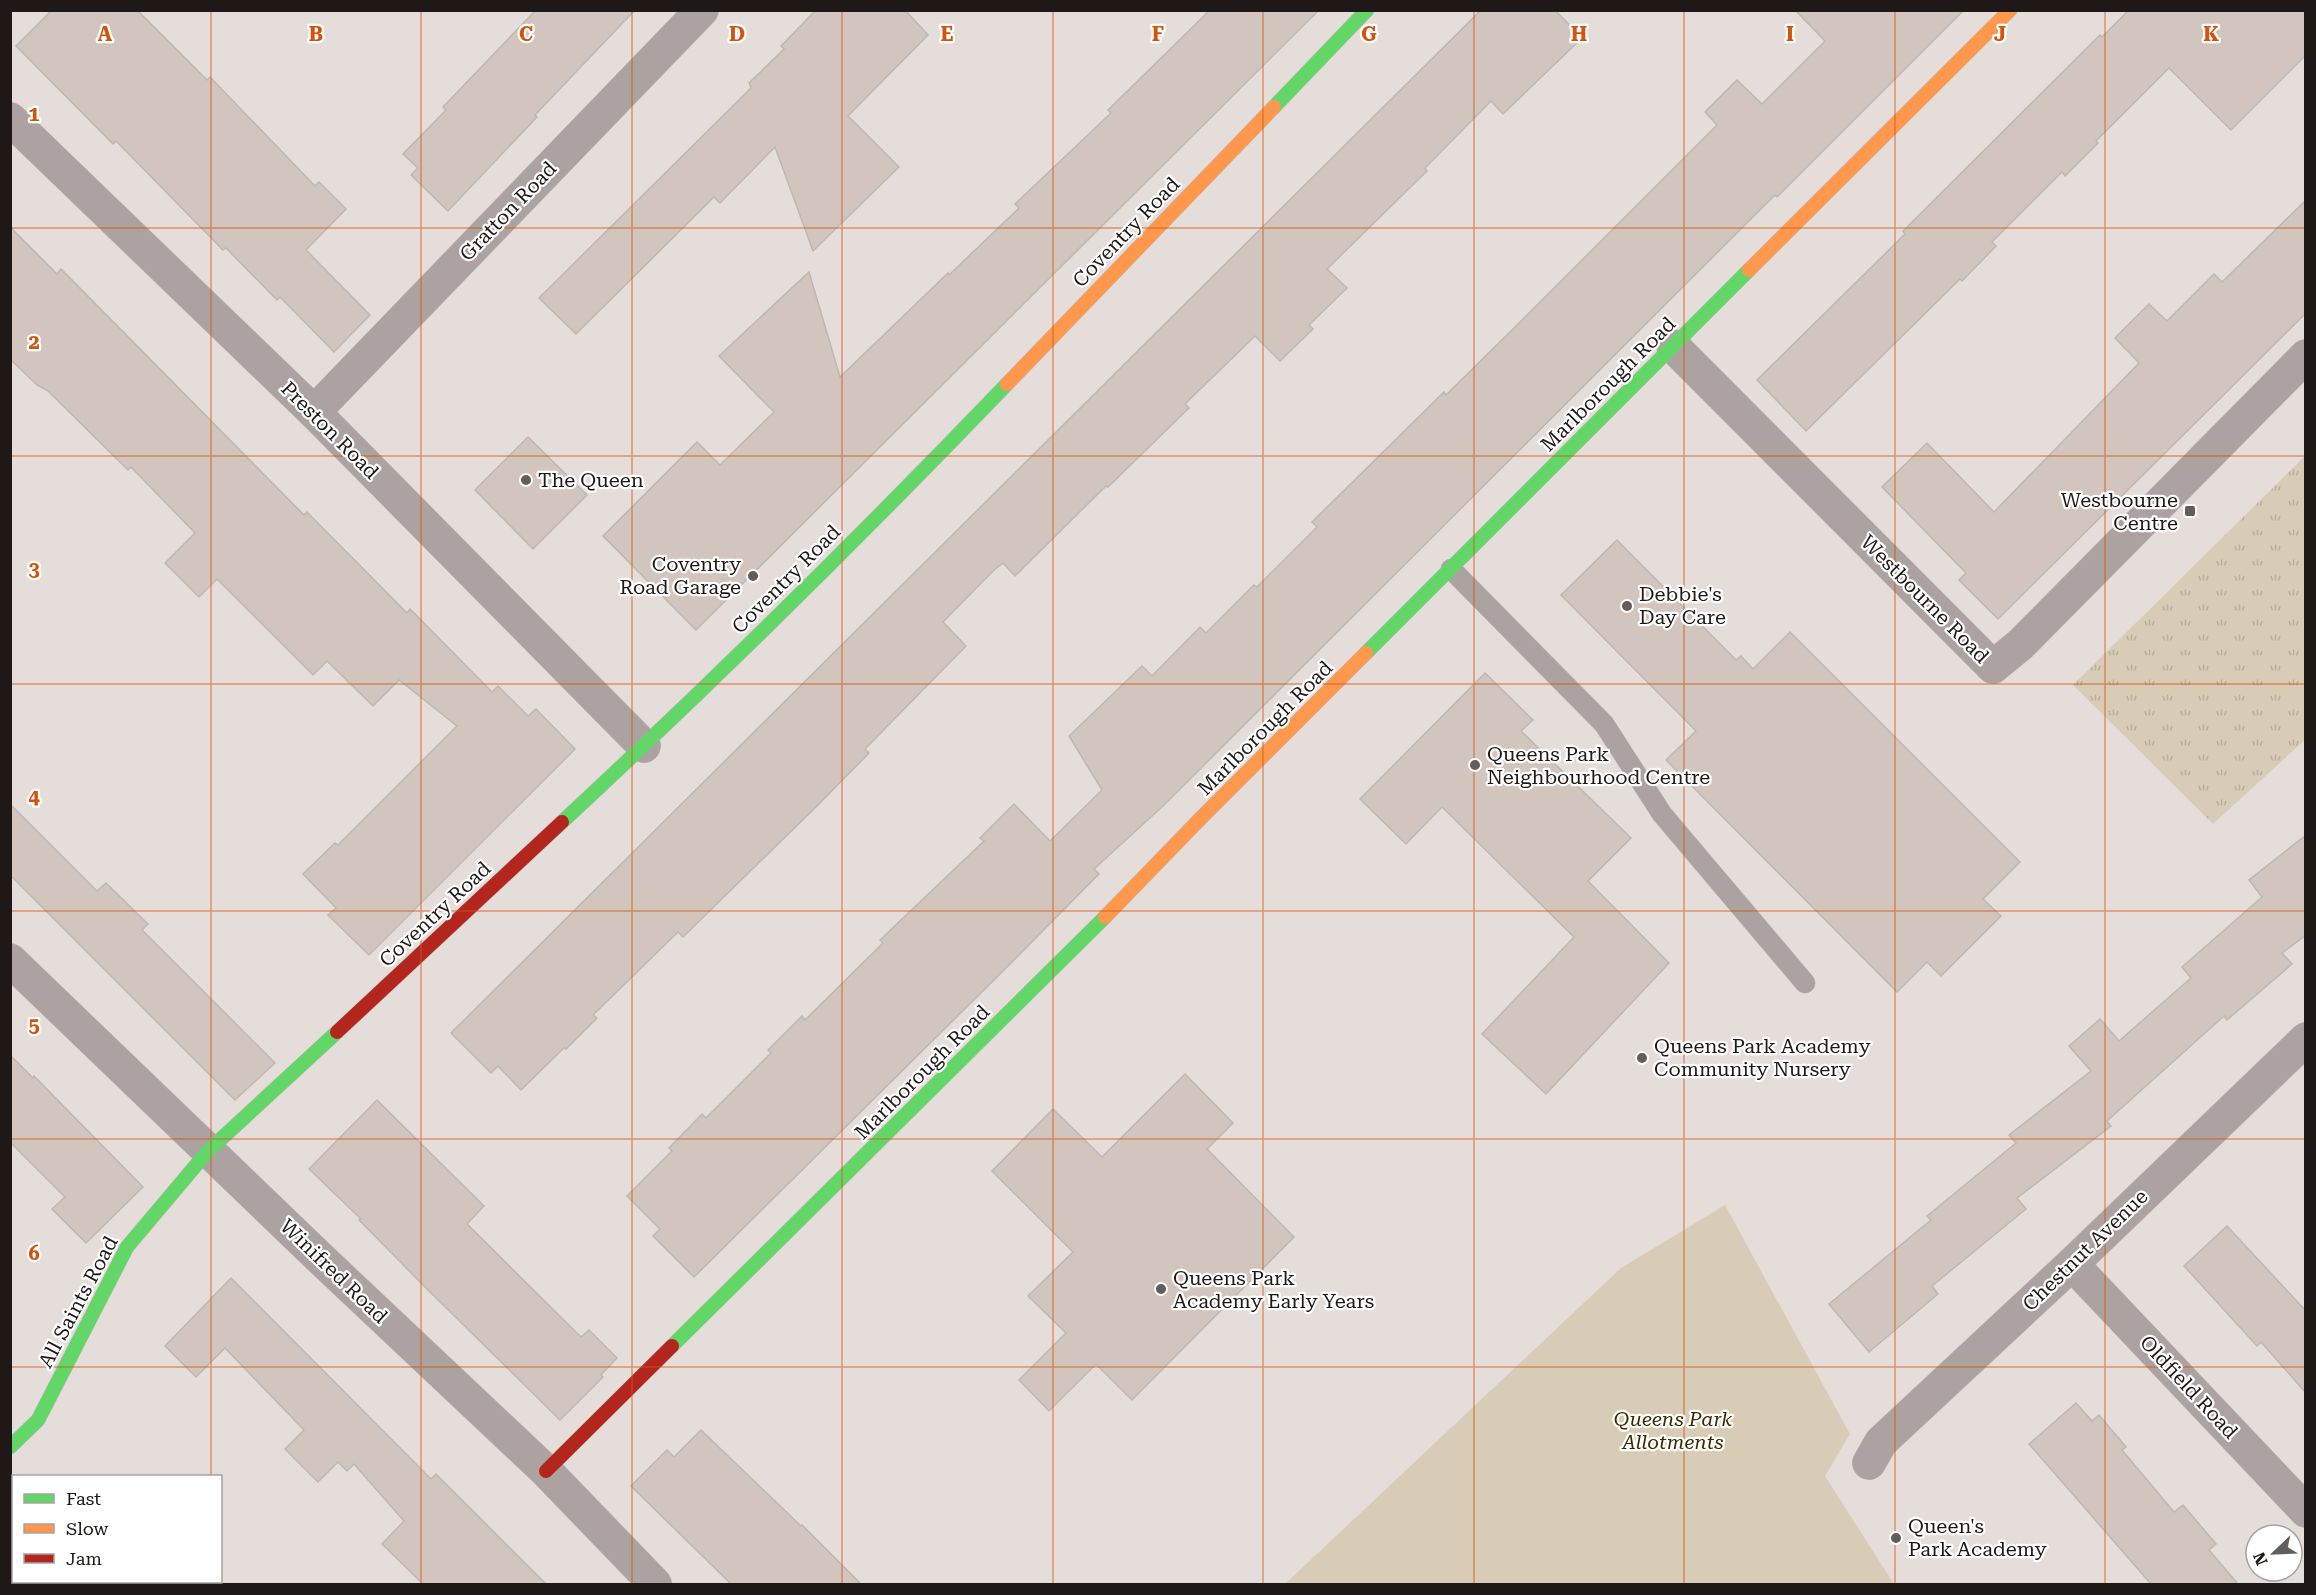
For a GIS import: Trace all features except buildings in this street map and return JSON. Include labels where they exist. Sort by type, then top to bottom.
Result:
[{"type":"street","name":"Gratton Road","points":[[314,412],[702,10]]},
{"type":"street","name":"Coventry Road","points":[[208,1151],[644,746],[904,491],[1367,10]]},
{"type":"street","name":"Marlborough Road","points":[[546,1471],[1135,888],[1451,568],[2010,10]]},
{"type":"street","name":"Preston Road","points":[[10,119],[314,412],[644,746]]},
{"type":"street","name":"Westbourne Road","points":[[1673,346],[1993,667],[2021,644],[2306,356]]},
{"type":"street","name":"Winifred Road","points":[[10,960],[546,1471],[656,1584]]},
{"type":"street","name":"Chestnut Avenue","points":[[1869,1463],[1881,1442],[2072,1264],[2306,1040]]},
{"type":"street","name":"All Saints Road","points":[[10,1447],[38,1420],[127,1247],[208,1151]]},
{"type":"street","name":"Oldfield Road","points":[[2072,1264],[2306,1511]]},
{"type":"lane","points":[[1451,568],[1604,724],[1662,814],[1805,983]]},
{"type":"green space","points":[[2305,456],[2305,740],[2213,824],[2073,685]]},
{"type":"green space","name":"Queens Park Allotments","points":[[1725,1205],[1850,1434],[1825,1476],[1894,1584],[1285,1584],[1621,1268]]},
{"type":"traffic: fast","points":[[1274,107],[1367,10]]},
{"type":"traffic: fast","points":[[1366,653],[1749,270]]},
{"type":"traffic: fast","points":[[562,822],[788,606],[1007,384]]},
{"type":"traffic: fast","points":[[672,1346],[1105,917]]},
{"type":"traffic: fast","points":[[10,1447],[38,1420],[127,1247],[208,1151],[337,1032]]},
{"type":"traffic: slow","points":[[1749,270],[2010,10]]},
{"type":"traffic: slow","points":[[1007,384],[1274,107]]},
{"type":"traffic: slow","points":[[1105,917],[1366,653]]},
{"type":"traffic: jam","points":[[337,1032],[562,822]]},
{"type":"traffic: jam","points":[[546,1471],[672,1346]]},
{"type":"place","name":"The Queen","points":[[526,480]]},
{"type":"place","name":"Westbourne Centre","points":[[2190,511]]},
{"type":"place","name":"Coventry Road Garage","points":[[753,576]]},
{"type":"place","name":"Debbie's Day Care","points":[[1627,606]]},
{"type":"place","name":"Queens Park Neighbourhood Centre","points":[[1475,765]]},
{"type":"place","name":"Queens Park Academy Community Nursery","points":[[1642,1058]]},
{"type":"place","name":"Queens Park Academy Early Years","points":[[1161,1289]]},
{"type":"place","name":"Queen's Park Academy","points":[[1896,1538]]}]
